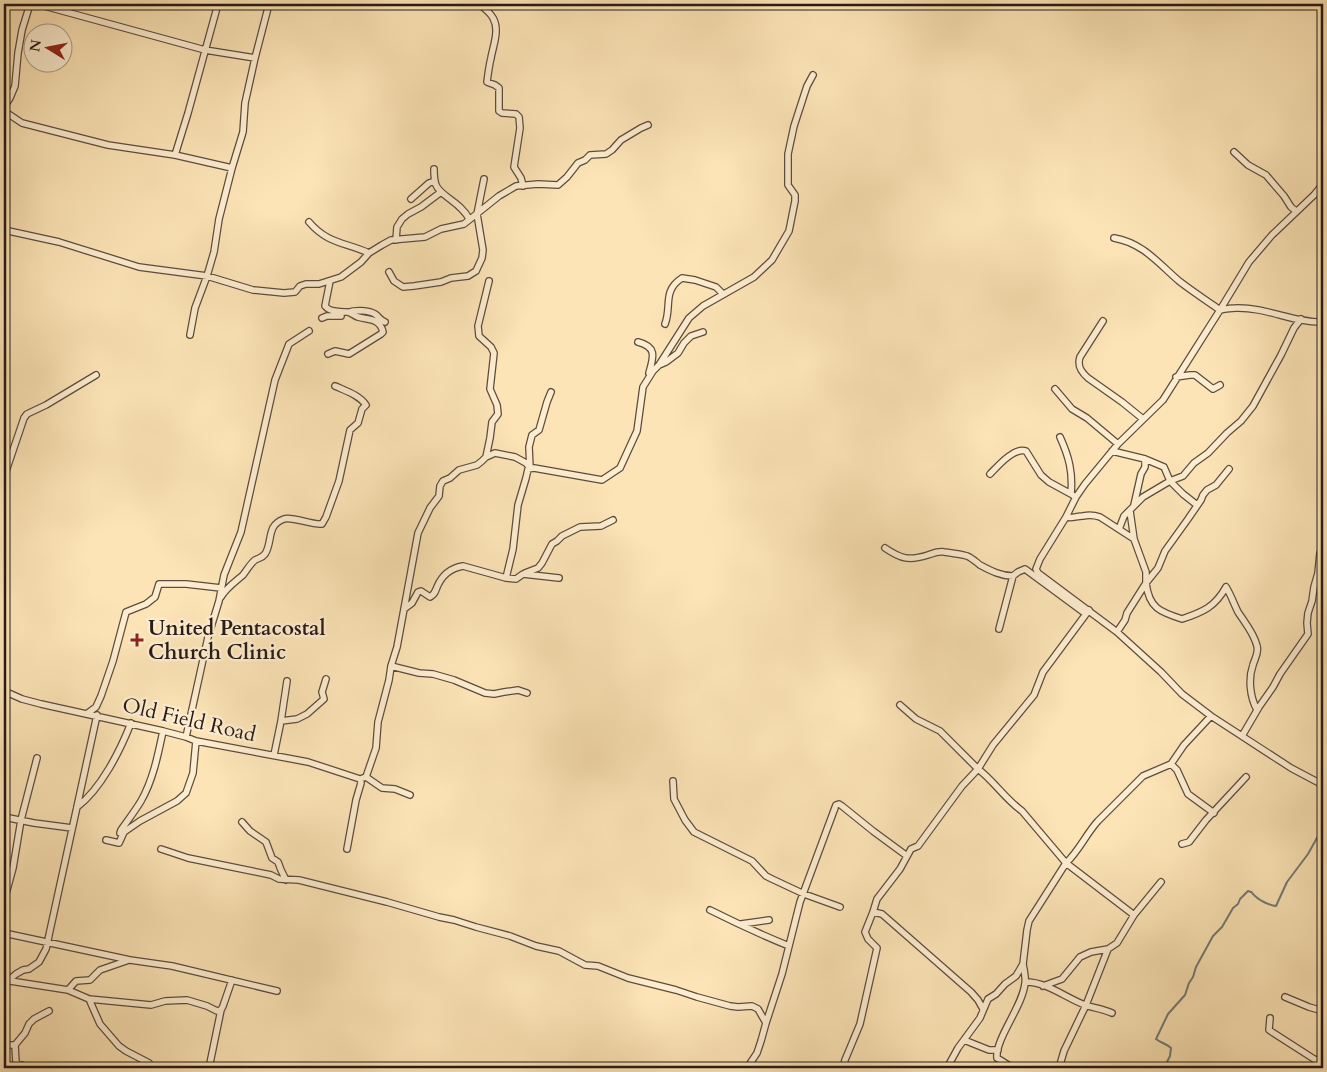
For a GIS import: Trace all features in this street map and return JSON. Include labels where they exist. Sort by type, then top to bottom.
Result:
[{"type":"street","points":[[4,107],[15,86],[16,62],[22,30],[30,4]]},
{"type":"street","points":[[36,4],[205,50],[255,58]]},
{"type":"street","points":[[175,155],[218,4]]},
{"type":"street","points":[[190,335],[195,308],[214,252],[219,219],[243,132],[245,102],[269,4]]},
{"type":"street","points":[[479,4],[488,11],[496,24],[487,82],[499,88],[499,111],[516,114],[519,120],[520,128],[514,167],[521,178],[523,186]]},
{"type":"street","points":[[660,365],[689,318],[703,306],[754,276],[772,260],[790,232],[796,200],[788,185],[788,154],[794,126],[807,86],[813,75]]},
{"type":"street","points":[[4,111],[22,123],[108,145],[175,155],[232,168]]},
{"type":"street","points":[[4,230],[59,242],[139,267],[207,276],[254,290],[284,293],[295,292],[300,286],[306,284],[319,284],[341,277],[361,262],[368,253],[382,245],[396,240],[425,237],[441,229],[464,224],[499,196],[516,186],[558,185],[578,163],[586,160],[590,155],[606,154],[621,140],[648,125]]},
{"type":"street","points":[[1234,152],[1248,165],[1266,175],[1296,211]]},
{"type":"street","points":[[434,169],[436,186],[466,212],[469,219]]},
{"type":"street","points":[[389,272],[394,281],[403,286],[414,286],[468,276],[476,272],[483,250],[477,214],[484,179]]},
{"type":"street","points":[[411,199],[429,183],[435,181]]},
{"type":"street","points":[[1087,612],[1038,573],[1036,569],[1040,559],[1066,517],[1074,496],[1118,444],[1163,400],[1249,262],[1272,235],[1323,184]]},
{"type":"street","points":[[396,240],[397,227],[402,219],[441,192]]},
{"type":"street","points":[[309,222],[318,232],[328,238],[368,253]]},
{"type":"street","points":[[1114,238],[1140,247],[1179,281],[1220,310],[1249,309],[1286,318],[1323,322]]},
{"type":"street","points":[[665,324],[670,292],[675,282],[682,278],[716,287],[723,294]]},
{"type":"street","points":[[328,354],[335,351],[348,354],[383,332],[382,327],[373,319],[357,317],[349,312],[338,313],[325,306],[330,281]]},
{"type":"street","points":[[486,457],[492,422],[498,414],[497,405],[490,389],[494,353],[479,336],[478,326],[489,281]]},
{"type":"street","points":[[322,318],[339,316],[352,310],[370,312],[385,322]]},
{"type":"street","points":[[1119,529],[1124,516],[1143,497],[1170,480],[1183,476],[1194,463],[1249,412],[1294,328],[1301,320]]},
{"type":"street","points":[[1103,321],[1080,357],[1080,368],[1083,374],[1143,419]]},
{"type":"street","points":[[219,602],[224,575],[240,532],[275,380],[289,344],[309,331]]},
{"type":"street","points":[[366,777],[376,748],[378,722],[397,647],[418,533],[430,508],[439,496],[443,480],[450,478],[458,470],[477,465],[486,457],[495,453],[515,457],[526,463],[530,468],[602,480],[620,468],[638,431],[643,387],[652,371],[678,353],[691,336],[703,332]]},
{"type":"street","points":[[638,342],[646,344],[652,351],[653,357],[648,377]]},
{"type":"street","points":[[1176,377],[1190,374],[1195,375],[1214,389],[1220,385]]},
{"type":"street","points":[[4,516],[5,474],[24,418],[96,375]]},
{"type":"street","points":[[186,737],[208,637],[224,592],[256,560],[262,558],[266,553],[269,537],[274,525],[279,521],[287,517],[322,524],[326,517],[339,481],[350,430],[358,423],[362,409],[366,405],[357,396],[335,386]]},
{"type":"street","points":[[1055,389],[1072,409],[1087,418],[1118,444]]},
{"type":"street","points":[[506,578],[513,550],[518,505],[528,469],[530,468],[529,446],[532,435],[539,430],[546,402],[551,392]]},
{"type":"street","points":[[1060,437],[1069,458],[1074,496]]},
{"type":"street","points":[[990,474],[1018,450],[1026,451],[1041,475],[1049,482],[1074,496]]},
{"type":"street","points":[[1112,451],[1145,459],[1164,467],[1170,480],[1197,505]]},
{"type":"street","points":[[1145,459],[1145,467],[1141,474],[1132,508],[1134,539],[1146,572],[1147,591],[1150,599],[1158,611],[1182,619],[1209,608],[1220,599],[1226,587],[1257,645],[1258,651],[1253,664],[1250,683],[1257,710]]},
{"type":"street","points":[[1117,632],[1146,583],[1158,568],[1165,551],[1203,494],[1216,485],[1229,469]]},
{"type":"street","points":[[1066,517],[1094,515],[1134,539]]},
{"type":"street","points":[[404,609],[412,603],[421,590],[430,597],[434,595],[444,575],[456,567],[463,566],[516,580],[538,568],[552,544],[562,536],[580,527],[601,526],[613,520]]},
{"type":"street","points":[[884,548],[906,559],[914,559],[935,552],[968,556],[999,575],[1013,576]]},
{"type":"street","points":[[1242,736],[1280,674],[1308,634],[1308,613],[1318,573],[1320,552]]},
{"type":"street","points":[[999,629],[1013,576],[1025,569],[1117,632],[1182,694],[1211,716],[1291,768],[1323,785]]},
{"type":"street","points":[[524,574],[559,578]]},
{"type":"street","points":[[88,714],[96,707],[101,696],[113,661],[126,612],[146,604],[154,597],[159,584],[186,584],[221,588]]},
{"type":"street","points":[[843,1068],[860,1024],[877,948],[868,939],[865,932],[877,899],[900,869],[911,849],[918,846],[962,786],[978,769],[992,745],[1034,695],[1043,672],[1087,612]]},
{"type":"street","points":[[391,666],[454,680],[485,693],[494,694],[518,690],[528,693]]},
{"type":"street","points":[[281,721],[297,719],[307,714],[324,699],[322,692],[326,678]]},
{"type":"street","points":[[274,755],[287,681]]},
{"type":"street","name":"Old Field Road","points":[[4,692],[31,701],[163,731],[186,737],[196,742],[308,762],[360,779]]},
{"type":"street","points":[[900,705],[916,719],[940,731],[999,788],[1013,805],[1022,811],[1066,863],[1134,915]]},
{"type":"street","points":[[7,980],[39,962],[46,949],[97,715]]},
{"type":"street","points":[[1013,1068],[996,1058],[996,1054],[1013,1018],[1026,982],[1024,964],[1029,921],[1066,863],[1073,856],[1092,827],[1143,776],[1171,764],[1184,745],[1211,716]]},
{"type":"street","points":[[77,807],[100,782],[121,746],[131,723]]},
{"type":"street","points":[[119,843],[121,830],[141,801],[151,778],[163,731]]},
{"type":"street","points":[[119,843],[124,832],[177,801],[186,793],[193,772],[196,742]]},
{"type":"street","points":[[4,901],[13,868],[21,820],[37,758]]},
{"type":"street","points":[[1171,764],[1178,770],[1188,794],[1214,813]]},
{"type":"street","points":[[346,849],[361,783],[360,779],[366,777]]},
{"type":"street","points":[[366,777],[382,788],[395,788],[410,795]]},
{"type":"street","points":[[1182,844],[1189,842],[1206,820],[1246,777]]},
{"type":"street","points":[[673,781],[674,799],[694,832],[752,861],[766,876],[840,908]]},
{"type":"street","points":[[747,1068],[761,1041],[782,974],[800,902],[836,805],[839,804],[860,819],[907,856]]},
{"type":"street","points":[[4,817],[72,828]]},
{"type":"street","points":[[242,822],[250,831],[266,842],[272,858],[278,862],[286,880]]},
{"type":"street","points":[[106,840],[119,843]]},
{"type":"street","points":[[161,849],[188,858],[272,874],[279,879],[299,880],[510,936],[536,946],[559,951],[585,965],[598,966],[628,978],[730,1006],[752,1006],[758,1009],[766,1022]]},
{"type":"street","points":[[1043,986],[1062,979],[1080,957],[1091,952],[1108,949],[1117,943],[1134,915],[1161,882]]},
{"type":"street","points":[[710,910],[789,946]]},
{"type":"street","points":[[873,912],[882,914],[958,981],[978,1000],[983,1009]]},
{"type":"street","points":[[741,924],[769,920]]},
{"type":"street","points":[[4,933],[130,960],[172,966],[277,992]]},
{"type":"street","points":[[1059,1068],[1064,1050],[1086,1005],[1108,949]]},
{"type":"street","points":[[68,990],[76,981],[90,980],[100,970],[130,960]]},
{"type":"street","points":[[947,1068],[958,1048],[980,1018],[988,999],[1016,976],[1024,964]]},
{"type":"street","points":[[7,980],[68,990],[89,999],[151,1005],[165,1001],[187,1000],[217,1011],[221,1010]]},
{"type":"street","points":[[209,1068],[221,1010],[232,980]]},
{"type":"street","points":[[1026,982],[1043,986],[1086,1005],[1102,1008],[1112,1013]]},
{"type":"street","points":[[1285,996],[1323,1011]]},
{"type":"street","points":[[89,999],[100,1024],[119,1046],[149,1063]]},
{"type":"street","points":[[30,1068],[16,1065],[15,1045],[34,1019],[49,1011]]},
{"type":"street","points":[[1270,1018],[1269,1030],[1314,1059],[1323,1062]]},
{"type":"street","points":[[964,1040],[989,1050],[998,1050]]},
{"type":"street","points":[[4,1045],[15,1045]]},
{"type":"waterway","points":[[1164,1068],[1170,1056],[1171,1048],[1156,1039],[1168,1014],[1185,995],[1196,967],[1213,936],[1222,927],[1233,908],[1248,891],[1252,892],[1262,901],[1276,906],[1287,882],[1323,830]]},
{"type":"place","name":"United Pentacostal Church Clinic","points":[[137,640]]}]
